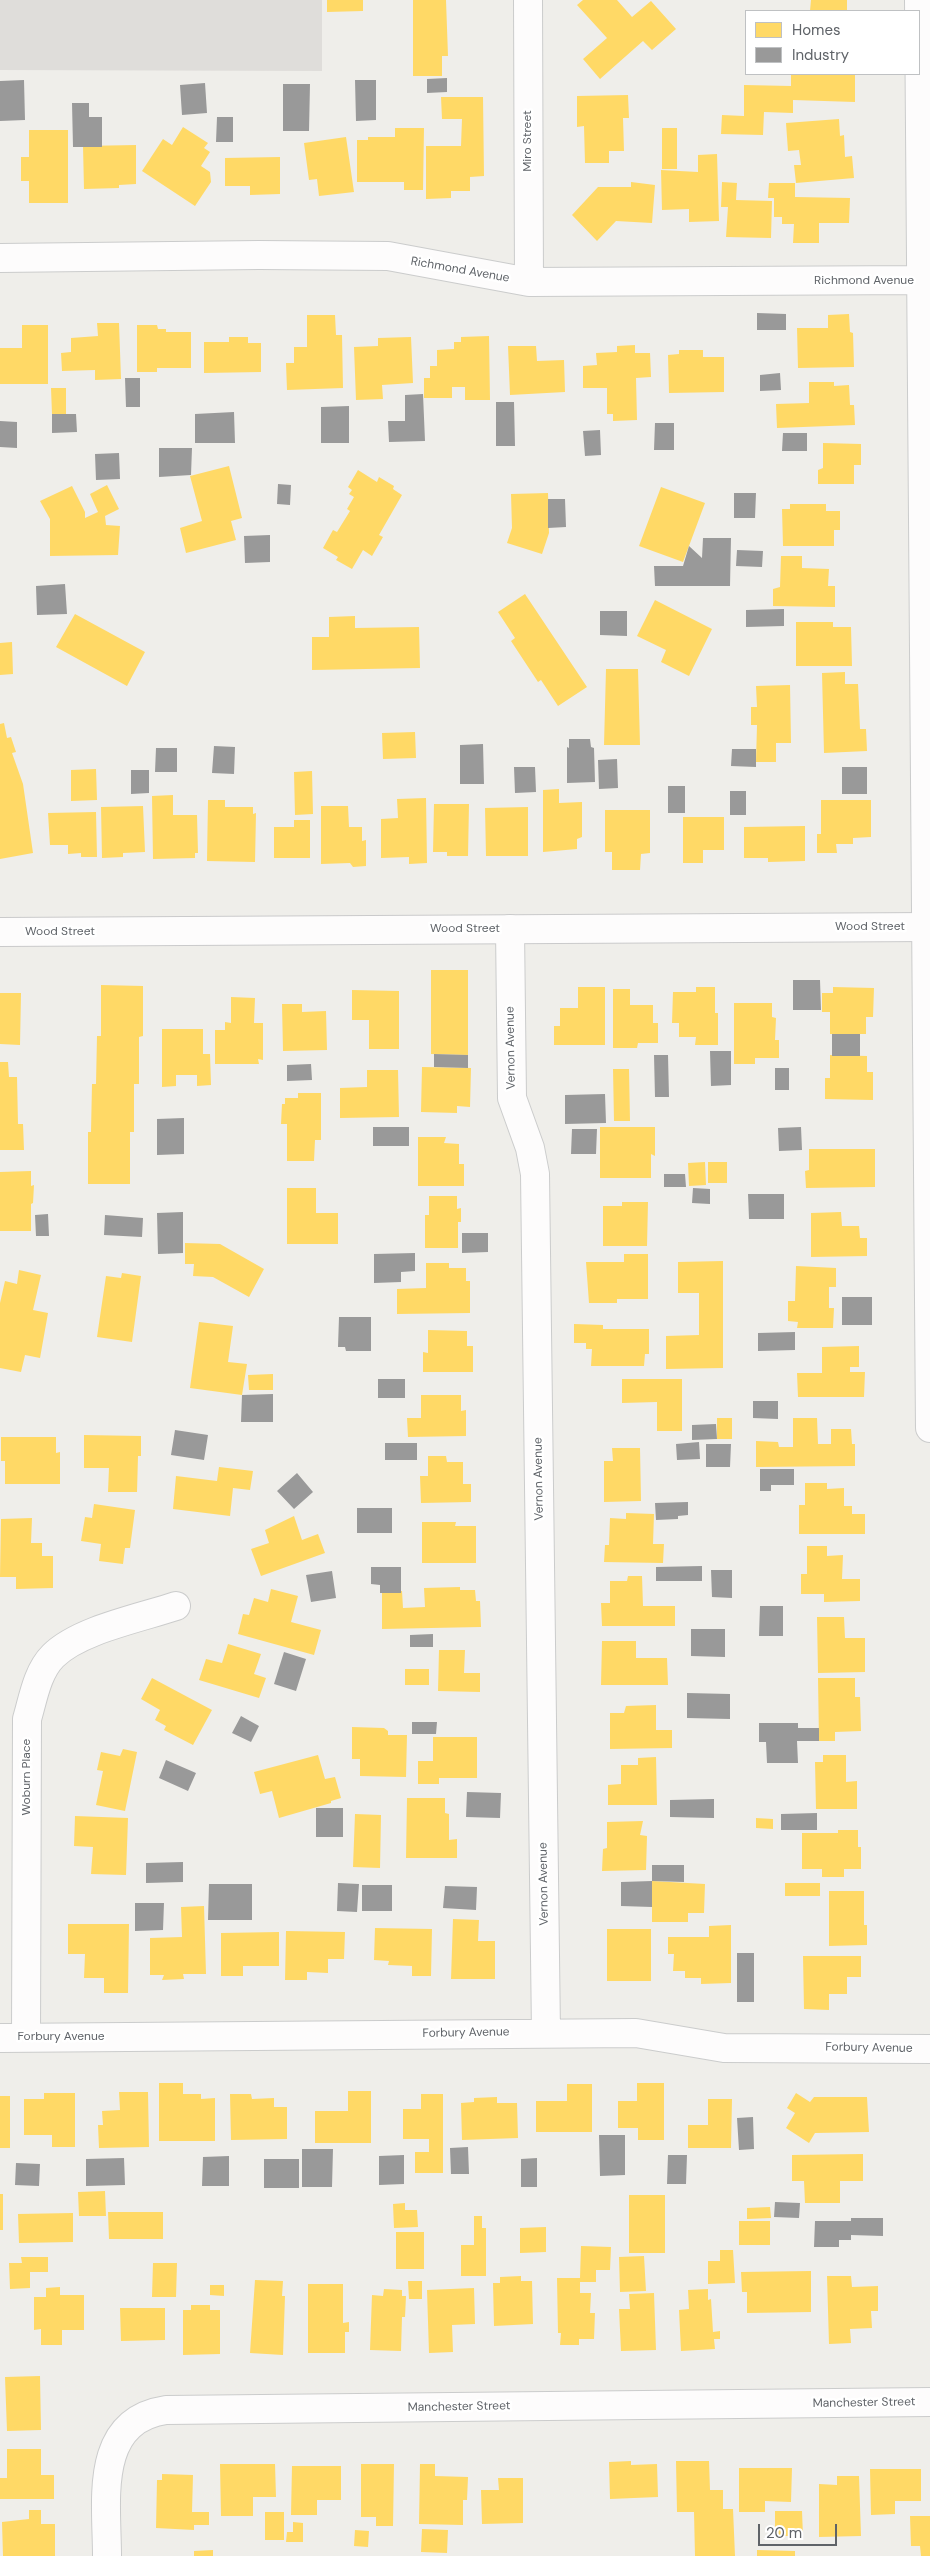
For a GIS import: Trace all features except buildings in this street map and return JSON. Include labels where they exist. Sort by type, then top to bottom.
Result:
[{"type":"street","name":"Miro Street","points":[[528,0],[529,282]]},
{"type":"street","points":[[920,75],[928,927],[930,1428]]},
{"type":"street","name":"Richmond Avenue","points":[[0,258],[259,255],[388,256],[529,282],[921,280]]},
{"type":"street","name":"Wood Street","points":[[0,932],[928,927]]},
{"type":"street","name":"Vernon Avenue","points":[[510,929],[512,1098],[530,1148],[535,1174],[546,2033]]},
{"type":"street","name":"Woburn Place","points":[[13,2038],[27,1719],[37,1682],[52,1657],[74,1639],[176,1606]]},
{"type":"street","name":"Forbury Avenue","points":[[13,2038],[636,2033],[724,2048],[930,2049]]},
{"type":"street","name":"Manchester Street","points":[[107,2556],[107,2482],[110,2457],[119,2437],[135,2421],[153,2412],[166,2410],[930,2402]]},
{"type":"shaded area","points":[[0,0],[322,0],[322,71],[0,70]]}]
